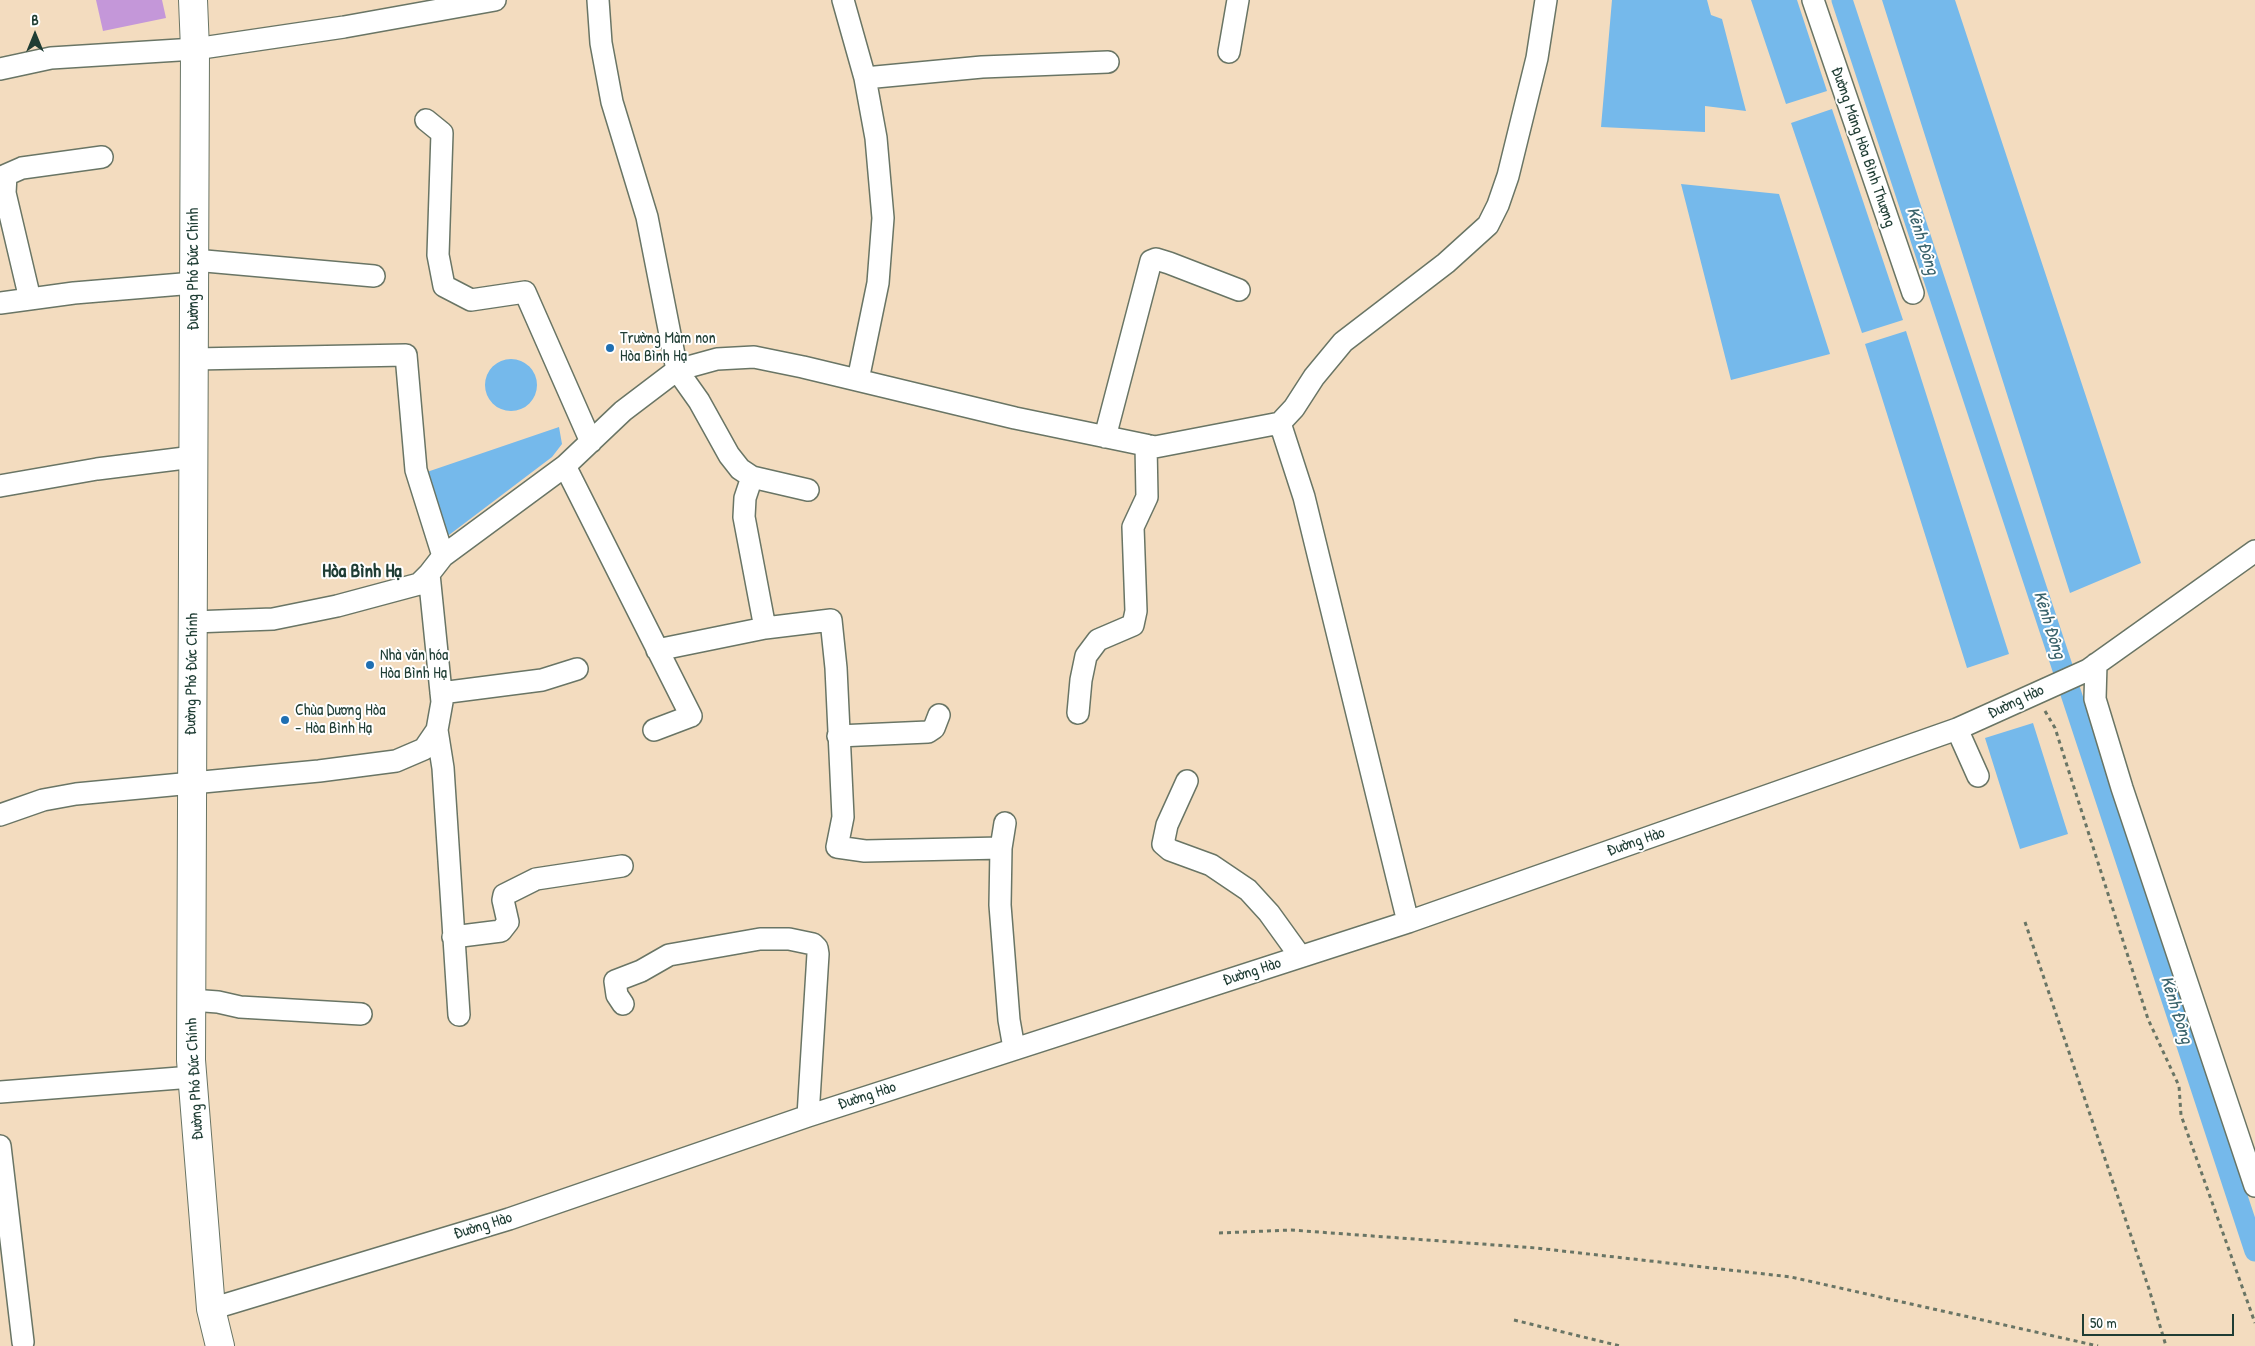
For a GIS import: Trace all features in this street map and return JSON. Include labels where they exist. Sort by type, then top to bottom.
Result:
[{"type":"main road","name":"Đường Phó Đức Chính","points":[[193,0],[195,49],[191,783],[192,1077],[211,1309],[220,1346]]},
{"type":"street","points":[[0,69],[51,58],[195,49],[344,27],[496,0]]},
{"type":"street","points":[[598,0],[601,42],[612,102],[647,216],[677,370],[699,401],[729,455],[740,469],[752,477],[808,490]]},
{"type":"street","points":[[844,0],[865,78],[876,138],[883,218],[878,283],[858,380]]},
{"type":"street","points":[[1229,52],[1238,0]]},
{"type":"street","points":[[193,622],[273,619],[328,608],[419,584],[443,556],[565,466],[623,412],[677,370],[716,359],[754,357],[1105,438],[1155,447],[1280,423],[1294,408],[1314,377],[1343,342],[1446,263],[1488,225],[1498,205],[1508,176],[1537,58],[1546,0]]},
{"type":"street","name":"Đường Máng Hòa Bình Thượng","points":[[1814,0],[1913,293]]},
{"type":"street","points":[[865,78],[982,67],[1108,62]]},
{"type":"street","points":[[426,120],[442,133],[438,255],[444,286],[470,300],[525,292],[590,442]]},
{"type":"street","points":[[30,299],[5,192],[6,175],[22,168],[102,157]]},
{"type":"street","points":[[1105,438],[1151,262],[1156,259],[1169,263],[1239,290]]},
{"type":"street","points":[[0,303],[194,271],[374,276]]},
{"type":"street","points":[[194,359],[406,355],[416,470],[443,556]]},
{"type":"street","points":[[1280,423],[1304,497],[1408,922]]},
{"type":"street","points":[[1078,714],[1081,680],[1086,656],[1098,640],[1133,625],[1136,611],[1133,527],[1147,497],[1146,445]]},
{"type":"street","points":[[0,486],[97,469],[194,457]]},
{"type":"street","points":[[565,466],[692,716],[654,730]]},
{"type":"street","points":[[752,477],[745,498],[744,517],[765,628]]},
{"type":"street","name":"Đường Hào","points":[[211,1309],[509,1219],[808,1116],[1408,922],[1957,729],[2092,667],[2255,551]]},
{"type":"street","points":[[429,574],[442,702],[437,730],[443,768],[459,1016]]},
{"type":"street","points":[[657,650],[765,628],[831,620],[836,668],[842,817],[837,847],[865,851],[1001,848]]},
{"type":"street","points":[[2092,667],[2095,699],[2116,770],[2255,1186]]},
{"type":"street","points":[[441,692],[542,680],[577,669]]},
{"type":"street","points":[[838,736],[928,732],[934,728],[939,715]]},
{"type":"street","points":[[1957,729],[1978,776]]},
{"type":"street","points":[[0,815],[61,796],[396,761],[424,749],[437,730]]},
{"type":"street","points":[[1187,781],[1167,825],[1163,844],[1170,850],[1211,866],[1248,890],[1269,913],[1300,956]]},
{"type":"street","points":[[1005,823],[1001,848],[1000,905],[1008,1020],[1014,1048]]},
{"type":"street","points":[[453,937],[501,931],[508,922],[503,900],[504,895],[536,879],[622,866]]},
{"type":"street","points":[[623,1004],[617,994],[615,981],[669,955],[760,939],[789,939],[813,944],[817,948],[818,954],[808,1116]]},
{"type":"street","points":[[191,1000],[218,1002],[240,1007],[361,1014]]},
{"type":"street","points":[[0,1092],[192,1077]]},
{"type":"street","points":[[0,1146],[23,1342]]},
{"type":"path","points":[[2042,690],[2148,1019],[2179,1086],[2181,1115],[2255,1323]]},
{"type":"path","points":[[2025,922],[2149,1289],[2166,1346]]},
{"type":"path","points":[[1219,1233],[1291,1230],[1536,1248],[1791,1277],[2098,1346]]},
{"type":"path","points":[[1514,1320],[1620,1346]]},
{"type":"water","points":[[1612,0],[1707,0],[1711,15],[1722,19],[1746,111],[1705,106],[1705,132],[1601,127]]},
{"type":"water","points":[[1751,0],[1797,0],[1827,91],[1786,104]]},
{"type":"water","points":[[1882,0],[1955,0],[2141,563],[2070,593]]},
{"type":"water","points":[[1832,109],[1903,320],[1862,333],[1791,123]]},
{"type":"water","points":[[1681,184],[1779,194],[1830,354],[1731,380]]},
{"type":"water","points":[[1906,331],[2009,654],[1967,668],[1865,344]]},
{"type":"water","points":[[506,359],[516,359],[530,366],[537,380],[537,390],[530,404],[516,411],[506,411],[496,407],[489,400],[485,390],[485,380],[489,370],[496,363]]},
{"type":"water","points":[[559,427],[562,444],[552,457],[445,538],[424,473]]},
{"type":"water","points":[[2033,723],[2068,834],[2020,849],[1985,738]]},
{"type":"building","points":[[96,0],[162,0],[166,18],[103,31]]},
{"type":"waterway","name":"Kênh Đông","points":[[1842,0],[2255,1251]]},
{"type":"place","name":"Trường Màm non Hòa Bình Hạ","points":[[610,348]]},
{"type":"place","name":"Nhà văn hóa Hòa Bình Hạ","points":[[370,665]]},
{"type":"place","name":"Chùa Dương Hòa - Hòa Bình Hạ","points":[[285,720]]},
{"type":"district","name":"Hòa Bình Hạ","points":[[362,572]]}]
